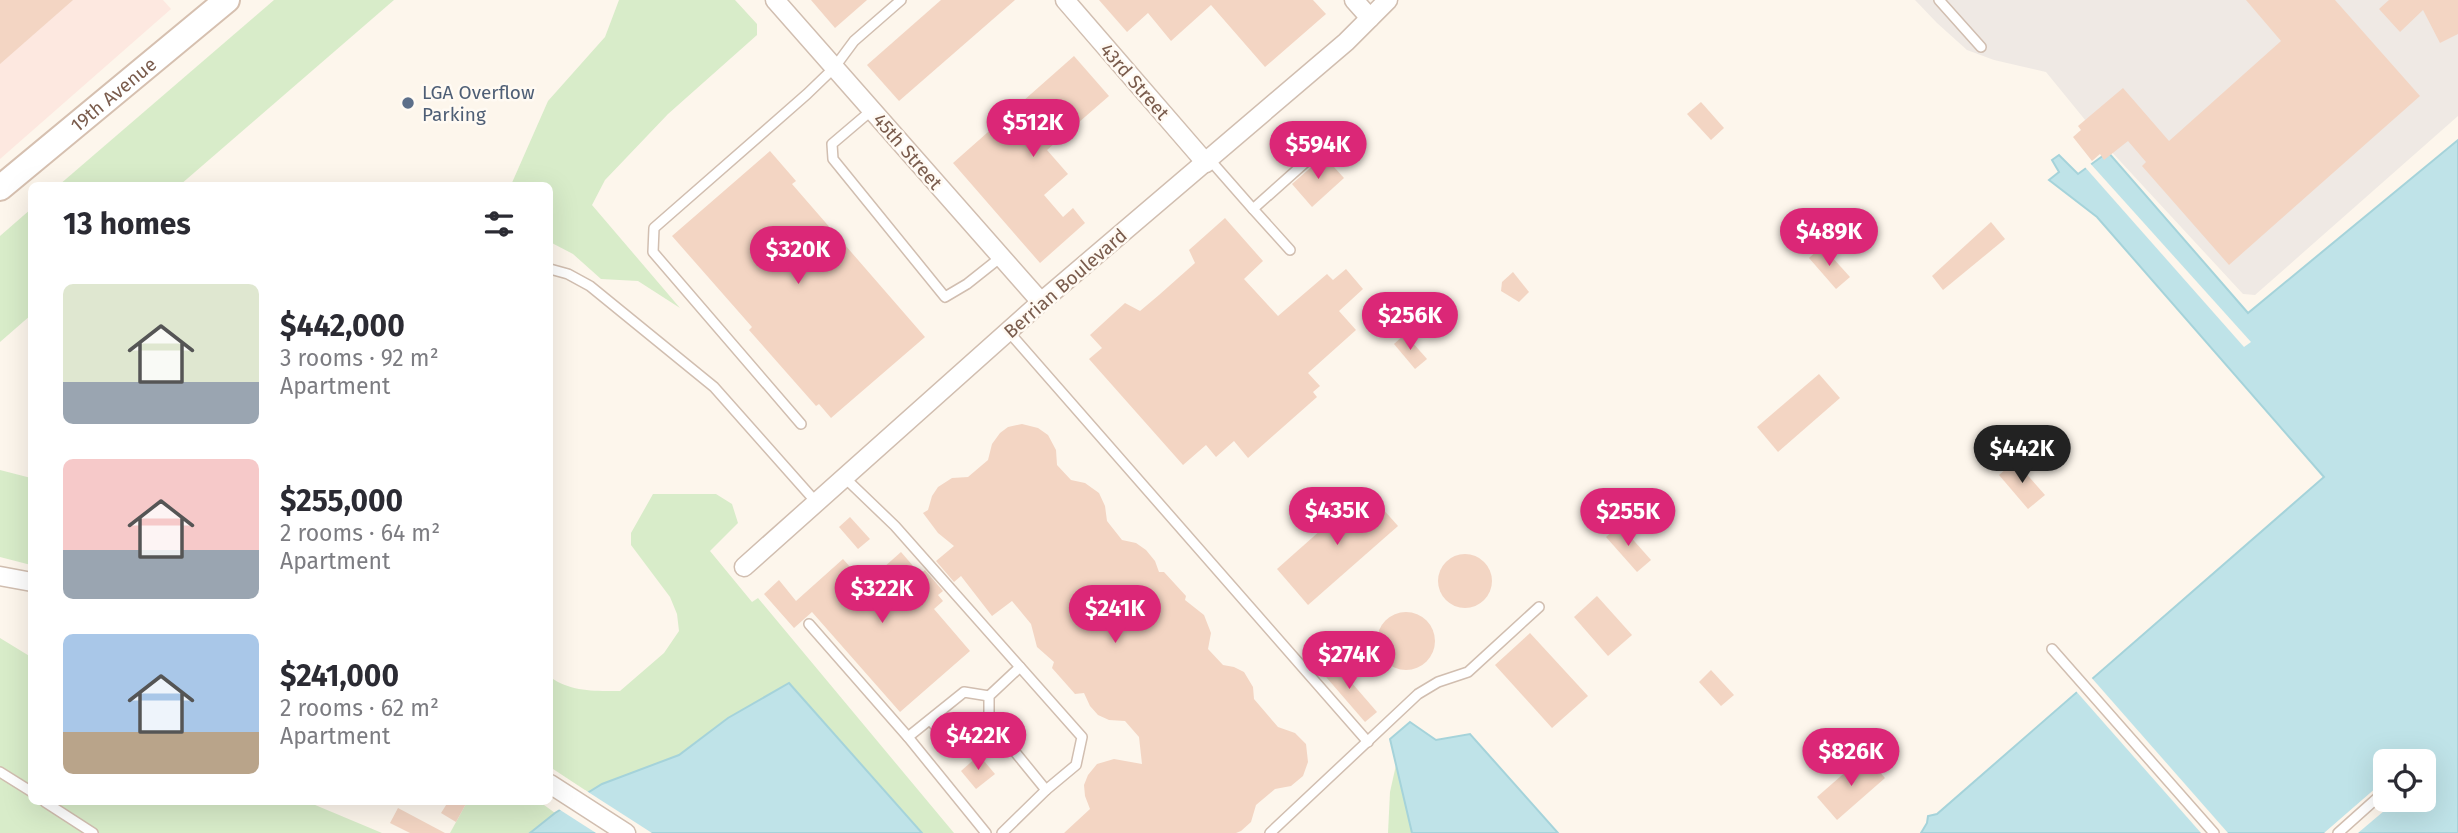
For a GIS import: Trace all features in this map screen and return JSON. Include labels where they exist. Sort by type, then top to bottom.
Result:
[{"type":"street","name":"45th Street","points":[[775,0],[1041,302]]},
{"type":"street","name":"43rd Street","points":[[1065,0],[1208,161]]},
{"type":"street","points":[[1354,0],[1370,18]]},
{"type":"street","name":"Berrian Boulevard","points":[[744,568],[1041,302],[1346,43],[1388,0]]},
{"type":"street","name":"19th Avenue","points":[[1,185],[213,5]]},
{"type":"street","points":[[0,576],[28,581]]},
{"type":"street","points":[[553,786],[626,833]]},
{"type":"lane","points":[[801,424],[653,252],[654,228],[834,68],[854,41],[901,0]]},
{"type":"lane","points":[[1939,0],[1981,47]]},
{"type":"lane","points":[[872,110],[832,144],[833,159],[945,297],[967,284],[1001,257]]},
{"type":"lane","points":[[1253,209],[1345,127]]},
{"type":"lane","points":[[1208,161],[1290,250]]},
{"type":"lane","points":[[553,270],[568,274],[590,286],[714,387],[816,502]]},
{"type":"lane","points":[[1008,331],[1367,742]]},
{"type":"lane","points":[[844,477],[895,526],[1082,737],[1076,765],[1045,790],[1002,833]]},
{"type":"lane","points":[[1270,833],[1418,694],[1438,682],[1468,672],[1539,607]]},
{"type":"lane","points":[[809,624],[908,737],[986,833]]},
{"type":"lane","points":[[2052,649],[2214,833]]},
{"type":"lane","points":[[1020,667],[989,696],[989,720],[1045,790]]},
{"type":"lane","points":[[908,737],[964,692],[989,696]]},
{"type":"lane","points":[[930,720],[954,747],[989,720]]},
{"type":"lane","points":[[0,772],[28,790]]},
{"type":"lane","points":[[2338,833],[2373,802]]},
{"type":"lane","points":[[50,805],[93,833]]},
{"type":"shaded area","points":[[0,0],[163,0],[171,9],[0,159]]},
{"type":"shaded area","points":[[1915,0],[2458,0],[2458,116],[2255,295],[2243,294],[2108,148],[2046,72],[1994,60],[1967,50]]},
{"type":"green space","points":[[274,0],[394,0],[183,182],[62,182]]},
{"type":"green space","points":[[619,0],[735,0],[757,24],[757,35],[668,114],[605,180],[592,205],[680,308],[638,281],[601,279],[573,254],[553,244],[553,182],[512,182],[548,101],[605,37]]},
{"type":"green space","points":[[28,212],[28,318],[0,342],[0,236]]},
{"type":"green space","points":[[0,470],[28,477],[28,564],[0,557]]},
{"type":"green space","points":[[653,494],[716,494],[732,504],[738,523],[710,551],[752,602],[758,598],[954,833],[922,833],[789,683],[728,718],[679,755],[602,784],[588,792],[553,769],[553,679],[575,688],[620,691],[664,653],[679,631],[677,614],[670,597],[631,545],[631,533]]},
{"type":"green space","points":[[0,638],[28,655],[28,805],[315,805],[382,833],[0,833]]},
{"type":"green space","points":[[1396,765],[1412,833],[1388,833],[1390,792]]},
{"type":"green space","points":[[465,805],[544,805],[555,813],[530,833],[450,833]]},
{"type":"water","points":[[2458,140],[2458,833],[1921,833],[1928,816],[1937,814],[2324,477],[2097,217],[2049,180],[2059,172],[2052,160],[2059,155],[2078,174],[2108,152],[2248,313]]},
{"type":"water","points":[[789,683],[922,833],[530,833],[555,813],[602,784],[679,755],[728,718]]},
{"type":"water","points":[[1410,722],[1436,740],[1470,734],[1558,833],[1412,833],[1390,739]]},
{"type":"pier","points":[[2089,162],[2251,342],[2244,347],[2084,166]]},
{"type":"pier","points":[[2090,676],[2228,833],[2201,833],[2075,690]]},
{"type":"pier","points":[[585,790],[652,833],[596,833],[557,808]]},
{"type":"pier","points":[[2373,790],[2373,812],[2383,812],[2358,833],[2324,833]]},
{"type":"building","points":[[0,0],[73,0],[0,64]]},
{"type":"building","points":[[811,0],[867,0],[835,28]]},
{"type":"building","points":[[941,0],[1015,0],[899,101],[867,65]]},
{"type":"building","points":[[1099,0],[1313,0],[1326,14],[1265,67],[1211,5],[1171,41],[1148,13],[1127,32]]},
{"type":"building","points":[[2246,0],[2335,0],[2420,96],[2229,265],[2142,166],[2146,162],[2128,141],[2104,160],[2100,154],[2092,161],[2073,137],[2081,130],[2078,126],[2123,88],[2169,141],[2281,41]]},
{"type":"building","points":[[2389,0],[2458,0],[2458,34],[2440,43],[2423,10],[2400,32],[2379,9]]},
{"type":"building","points":[[1074,56],[1109,96],[1047,150],[1068,174],[1044,195],[1063,217],[1073,208],[1085,223],[1040,263],[953,163]]},
{"type":"building","points":[[1701,102],[1724,128],[1711,140],[1687,114]]},
{"type":"building","points":[[770,151],[796,181],[792,184],[925,337],[831,418],[819,404],[816,406],[749,330],[752,327],[672,236]]},
{"type":"building","points":[[1324,156],[1344,178],[1312,207],[1292,184]]},
{"type":"building","points":[[1225,218],[1263,261],[1244,279],[1278,316],[1327,274],[1333,280],[1346,269],[1363,289],[1339,311],[1356,330],[1308,373],[1320,386],[1313,392],[1317,397],[1248,458],[1234,441],[1216,457],[1206,445],[1183,465],[1089,359],[1102,348],[1090,335],[1125,303],[1140,311],[1159,295],[1195,263],[1189,250]]},
{"type":"building","points":[[1991,222],[2005,239],[1943,290],[1932,276]]},
{"type":"building","points":[[1822,246],[1850,277],[1836,289],[1809,258]]},
{"type":"building","points":[[1513,272],[1529,292],[1519,302],[1501,291],[1502,282]]},
{"type":"building","points":[[1405,334],[1427,359],[1415,369],[1394,344]]},
{"type":"building","points":[[1819,374],[1840,398],[1778,452],[1757,427]]},
{"type":"building","points":[[1022,424],[1038,428],[1048,435],[1056,450],[1057,465],[1071,480],[1085,483],[1099,493],[1105,506],[1107,521],[1122,540],[1136,543],[1146,550],[1155,561],[1159,572],[1164,572],[1186,596],[1185,600],[1204,615],[1211,633],[1208,649],[1223,665],[1244,672],[1253,687],[1254,699],[1278,727],[1295,733],[1306,744],[1308,762],[1303,776],[1291,786],[1275,789],[1256,805],[1251,822],[1241,831],[1064,833],[1090,809],[1084,785],[1097,764],[1114,759],[1142,764],[1139,737],[1125,721],[1109,720],[1098,715],[1084,693],[1075,694],[1052,668],[1054,662],[1037,647],[1031,624],[1012,601],[992,616],[961,576],[954,582],[936,561],[954,546],[938,533],[923,513],[928,510],[938,487],[952,478],[968,477],[988,460],[992,444],[1000,433],[1008,427]]},
{"type":"building","points":[[2015,461],[2045,495],[2028,509],[1999,475]]},
{"type":"building","points":[[1366,490],[1398,526],[1308,605],[1277,569]]},
{"type":"building","points":[[850,517],[870,539],[858,549],[839,527]]},
{"type":"building","points":[[1620,525],[1651,560],[1637,572],[1606,537]]},
{"type":"building","points":[[901,552],[920,574],[925,570],[943,591],[938,595],[943,601],[934,609],[970,651],[900,712],[812,612],[794,628],[764,594],[779,580],[796,601],[843,559],[865,584]]},
{"type":"building","points":[[1465,554],[1484,562],[1492,581],[1484,600],[1465,608],[1446,600],[1438,581],[1446,562]]},
{"type":"building","points":[[1597,596],[1632,635],[1608,656],[1574,617]]},
{"type":"building","points":[[1406,612],[1417,614],[1430,625],[1435,641],[1433,652],[1422,665],[1406,670],[1395,668],[1382,657],[1377,641],[1379,630],[1390,617]]},
{"type":"building","points":[[1530,633],[1588,696],[1552,728],[1495,665]]},
{"type":"building","points":[[1332,660],[1377,712],[1365,722],[1320,670]]},
{"type":"building","points":[[1711,670],[1734,695],[1721,706],[1699,682]]},
{"type":"building","points":[[979,755],[995,774],[976,789],[961,771]]},
{"type":"building","points":[[1865,755],[1885,778],[1837,820],[1817,797]]},
{"type":"building","points":[[446,805],[465,805],[456,822],[441,813]]},
{"type":"building","points":[[398,808],[445,833],[410,833],[390,823]]},
{"type":"place","name":"LGA Overflow Parking","points":[[408,103]]}]
